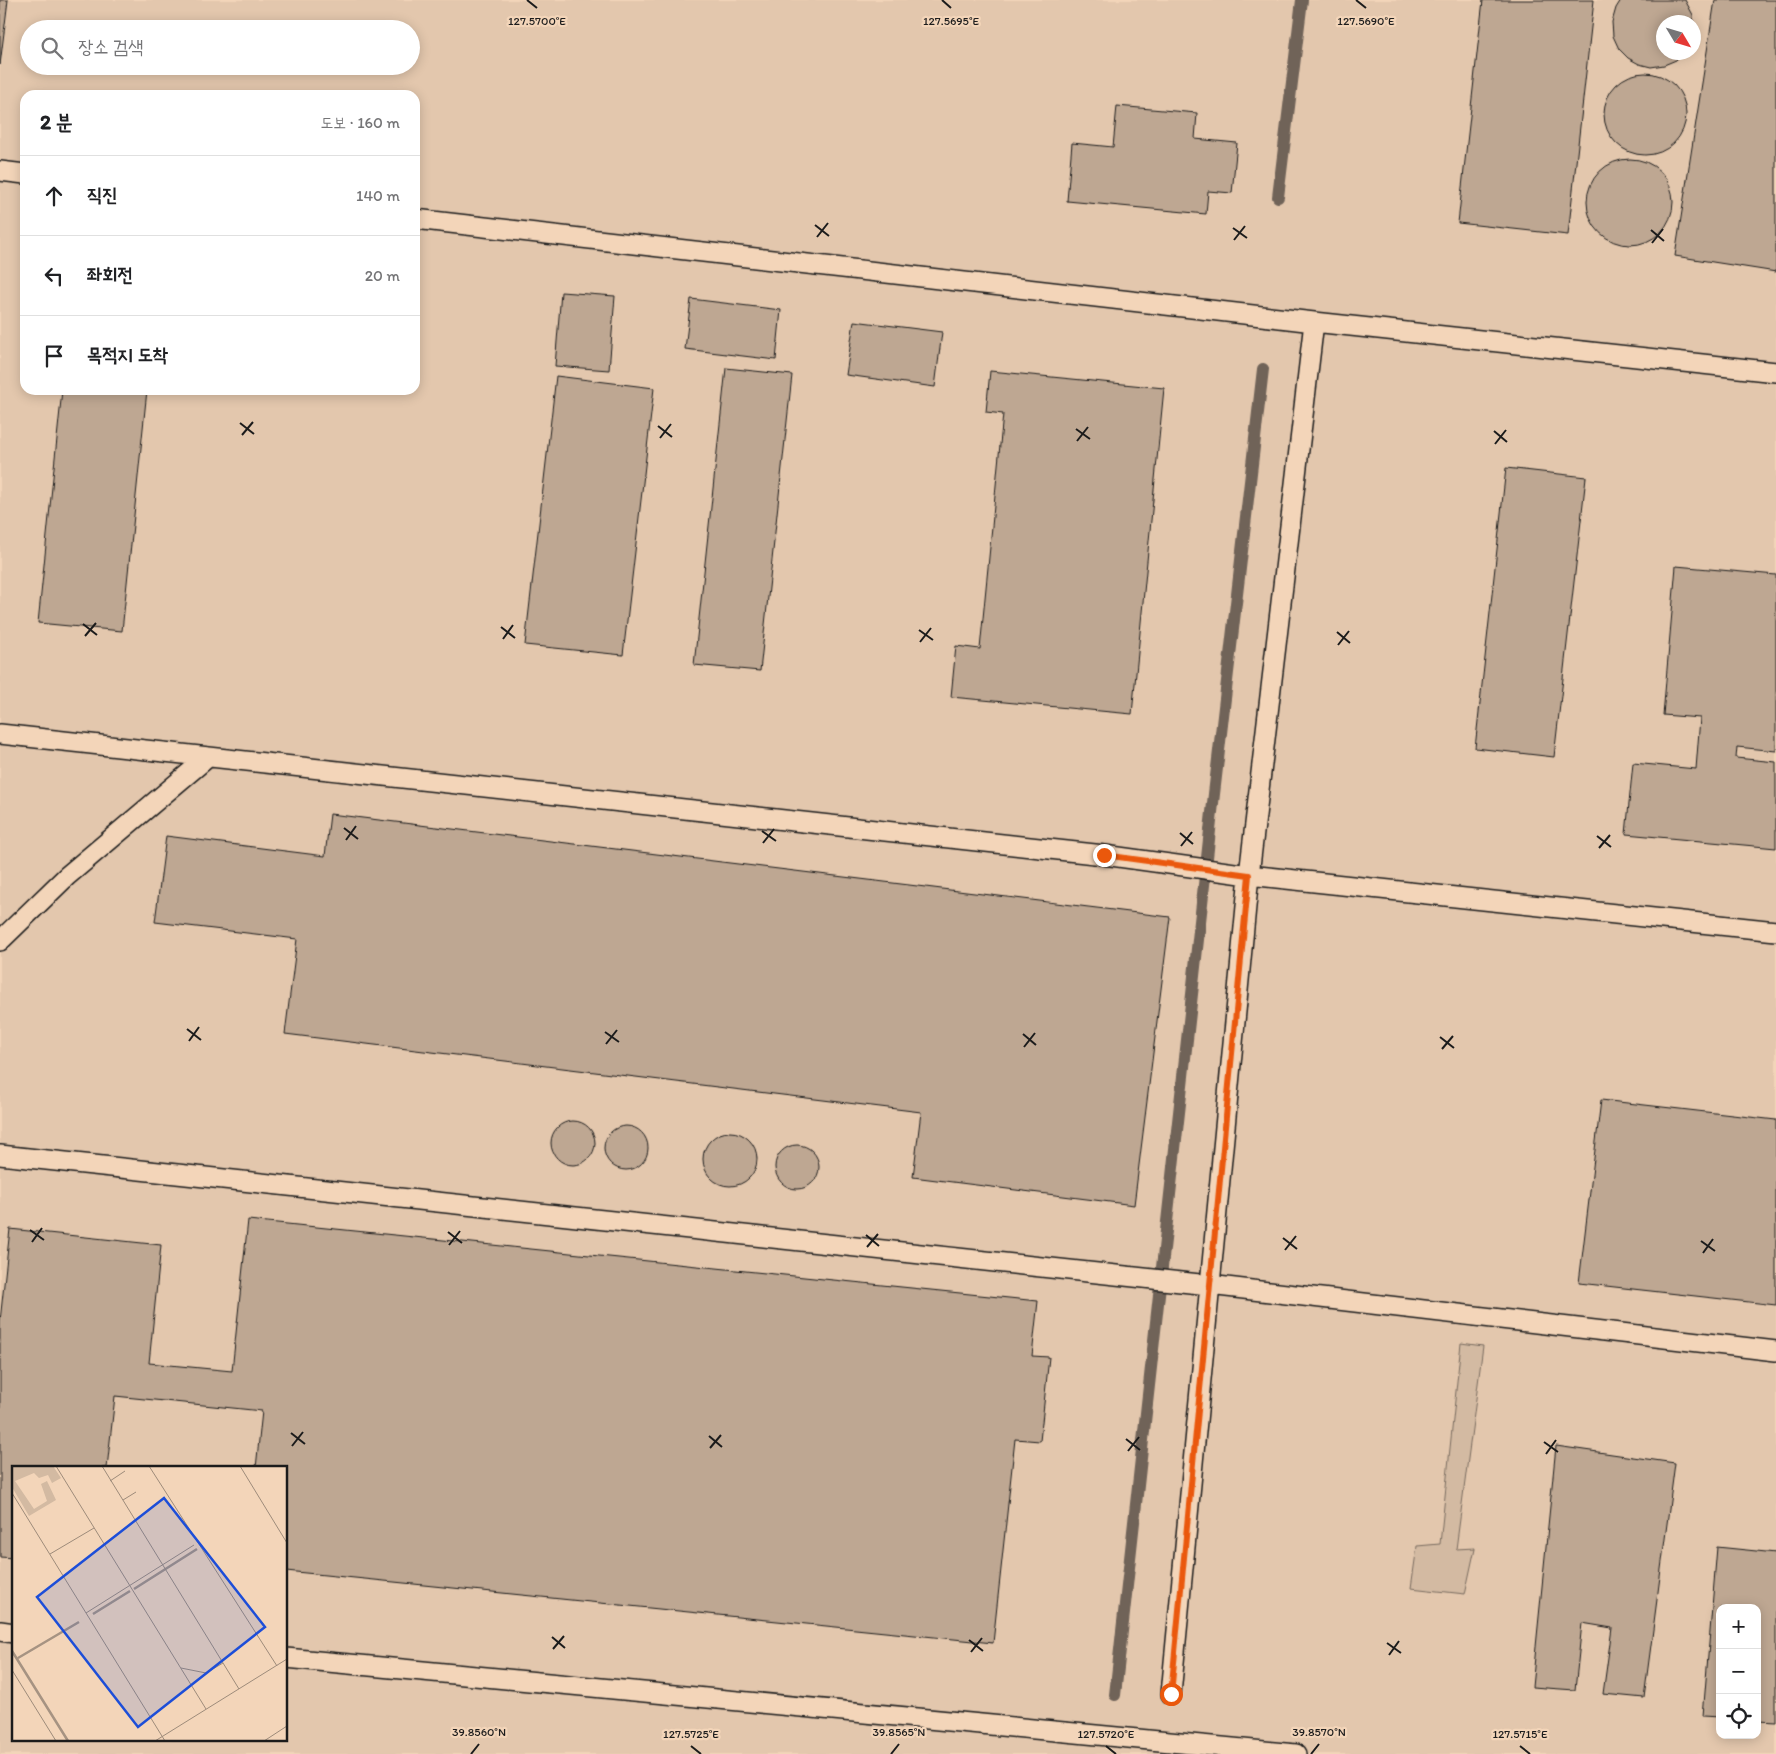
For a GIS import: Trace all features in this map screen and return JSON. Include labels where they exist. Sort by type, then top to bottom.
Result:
[{"type":"lane","points":[[0,172],[20,174]]},
{"type":"lane","points":[[420,220],[1314,322],[1776,372]]},
{"type":"lane","points":[[1171,1694],[1249,875],[1314,322]]},
{"type":"lane","points":[[0,734],[1054,849],[1249,875],[1776,931]]},
{"type":"lane","points":[[0,941],[67,876],[208,757]]},
{"type":"lane","points":[[0,1155],[1209,1285],[1776,1351]]},
{"type":"lane","points":[[288,1658],[1296,1754]]},
{"type":"shaded area","points":[[0,0],[1776,0],[1776,1754],[0,1754]]},
{"type":"shaded area","points":[[1461,1343],[1483,1346],[1456,1549],[1475,1548],[1465,1594],[1411,1588],[1417,1546],[1440,1544]]},
{"type":"building","points":[[0,0],[8,0],[0,65]]},
{"type":"building","points":[[1483,0],[1594,0],[1568,235],[1458,223]]},
{"type":"building","points":[[1621,0],[1685,0],[1693,15],[1656,15],[1656,60],[1676,60],[1664,65],[1651,67],[1639,64],[1628,58],[1619,49],[1613,36],[1612,22],[1616,8]]},
{"type":"building","points":[[1715,0],[1776,0],[1776,272],[1675,256]]},
{"type":"building","points":[[1645,73],[1661,76],[1674,85],[1683,98],[1686,114],[1683,130],[1674,143],[1661,152],[1645,155],[1629,152],[1616,143],[1607,130],[1604,114],[1607,98],[1616,85],[1629,76]]},
{"type":"building","points":[[1117,106],[1197,113],[1195,139],[1237,143],[1232,193],[1208,191],[1206,214],[1067,201],[1072,143],[1113,147]]},
{"type":"building","points":[[1630,159],[1646,162],[1654,166],[1666,178],[1670,186],[1673,202],[1670,218],[1666,226],[1654,238],[1646,242],[1630,245],[1614,242],[1606,238],[1594,226],[1590,218],[1587,202],[1590,186],[1594,178],[1606,166],[1614,162]]},
{"type":"building","points":[[561,292],[615,296],[609,370],[555,366]]},
{"type":"building","points":[[691,299],[781,310],[776,360],[685,349]]},
{"type":"building","points":[[854,321],[942,332],[935,387],[846,375]]},
{"type":"building","points":[[726,368],[792,375],[760,671],[694,665]]},
{"type":"building","points":[[990,371],[1164,388],[1132,714],[951,697],[956,646],[980,649],[1003,414],[986,412]]},
{"type":"building","points":[[556,376],[654,388],[623,655],[525,645]]},
{"type":"building","points":[[61,395],[146,395],[122,631],[38,623]]},
{"type":"building","points":[[1506,468],[1586,477],[1554,757],[1475,748]]},
{"type":"building","points":[[1676,566],[1776,575],[1776,751],[1737,747],[1736,758],[1776,762],[1776,848],[1626,834],[1633,763],[1696,769],[1700,718],[1663,715]]},
{"type":"building","points":[[330,814],[1170,917],[1134,1205],[913,1177],[921,1112],[285,1034],[297,939],[155,922],[166,836],[325,856]]},
{"type":"building","points":[[1601,1100],[1776,1120],[1776,1305],[1579,1283]]},
{"type":"building","points":[[577,1121],[589,1127],[594,1134],[594,1152],[589,1159],[582,1164],[569,1165],[561,1162],[554,1155],[551,1139],[554,1131],[561,1124]]},
{"type":"building","points":[[630,1126],[642,1132],[647,1139],[647,1157],[642,1164],[635,1169],[622,1170],[614,1167],[607,1160],[604,1144],[607,1136],[614,1129]]},
{"type":"building","points":[[725,1132],[735,1132],[745,1136],[753,1144],[757,1159],[753,1174],[745,1182],[735,1186],[725,1186],[715,1182],[707,1174],[703,1164],[703,1154],[707,1144],[715,1136]]},
{"type":"building","points":[[801,1145],[813,1151],[818,1158],[818,1176],[813,1183],[806,1188],[793,1189],[785,1186],[778,1179],[775,1163],[778,1155],[785,1148]]},
{"type":"building","points":[[248,1220],[1038,1301],[1032,1356],[1049,1357],[1040,1441],[1015,1439],[993,1643],[288,1571],[288,1466],[256,1466],[262,1411],[115,1396],[107,1466],[12,1466],[12,1558],[0,1557],[0,1321],[10,1229],[161,1245],[149,1363],[232,1371]]},
{"type":"building","points":[[1556,1446],[1675,1463],[1644,1698],[1603,1694],[1612,1628],[1582,1623],[1575,1690],[1532,1687]]},
{"type":"building","points":[[1717,1547],[1776,1553],[1776,1722],[1761,1721],[1761,1604],[1716,1604],[1716,1717],[1703,1716]]},
{"type":"waterway","points":[[1278,197],[1302,0]]},
{"type":"waterway","points":[[1115,1695],[1214,794],[1263,369]]},
{"type":"route","points":[[1104,855],[1249,875],[1171,1694]]}]
